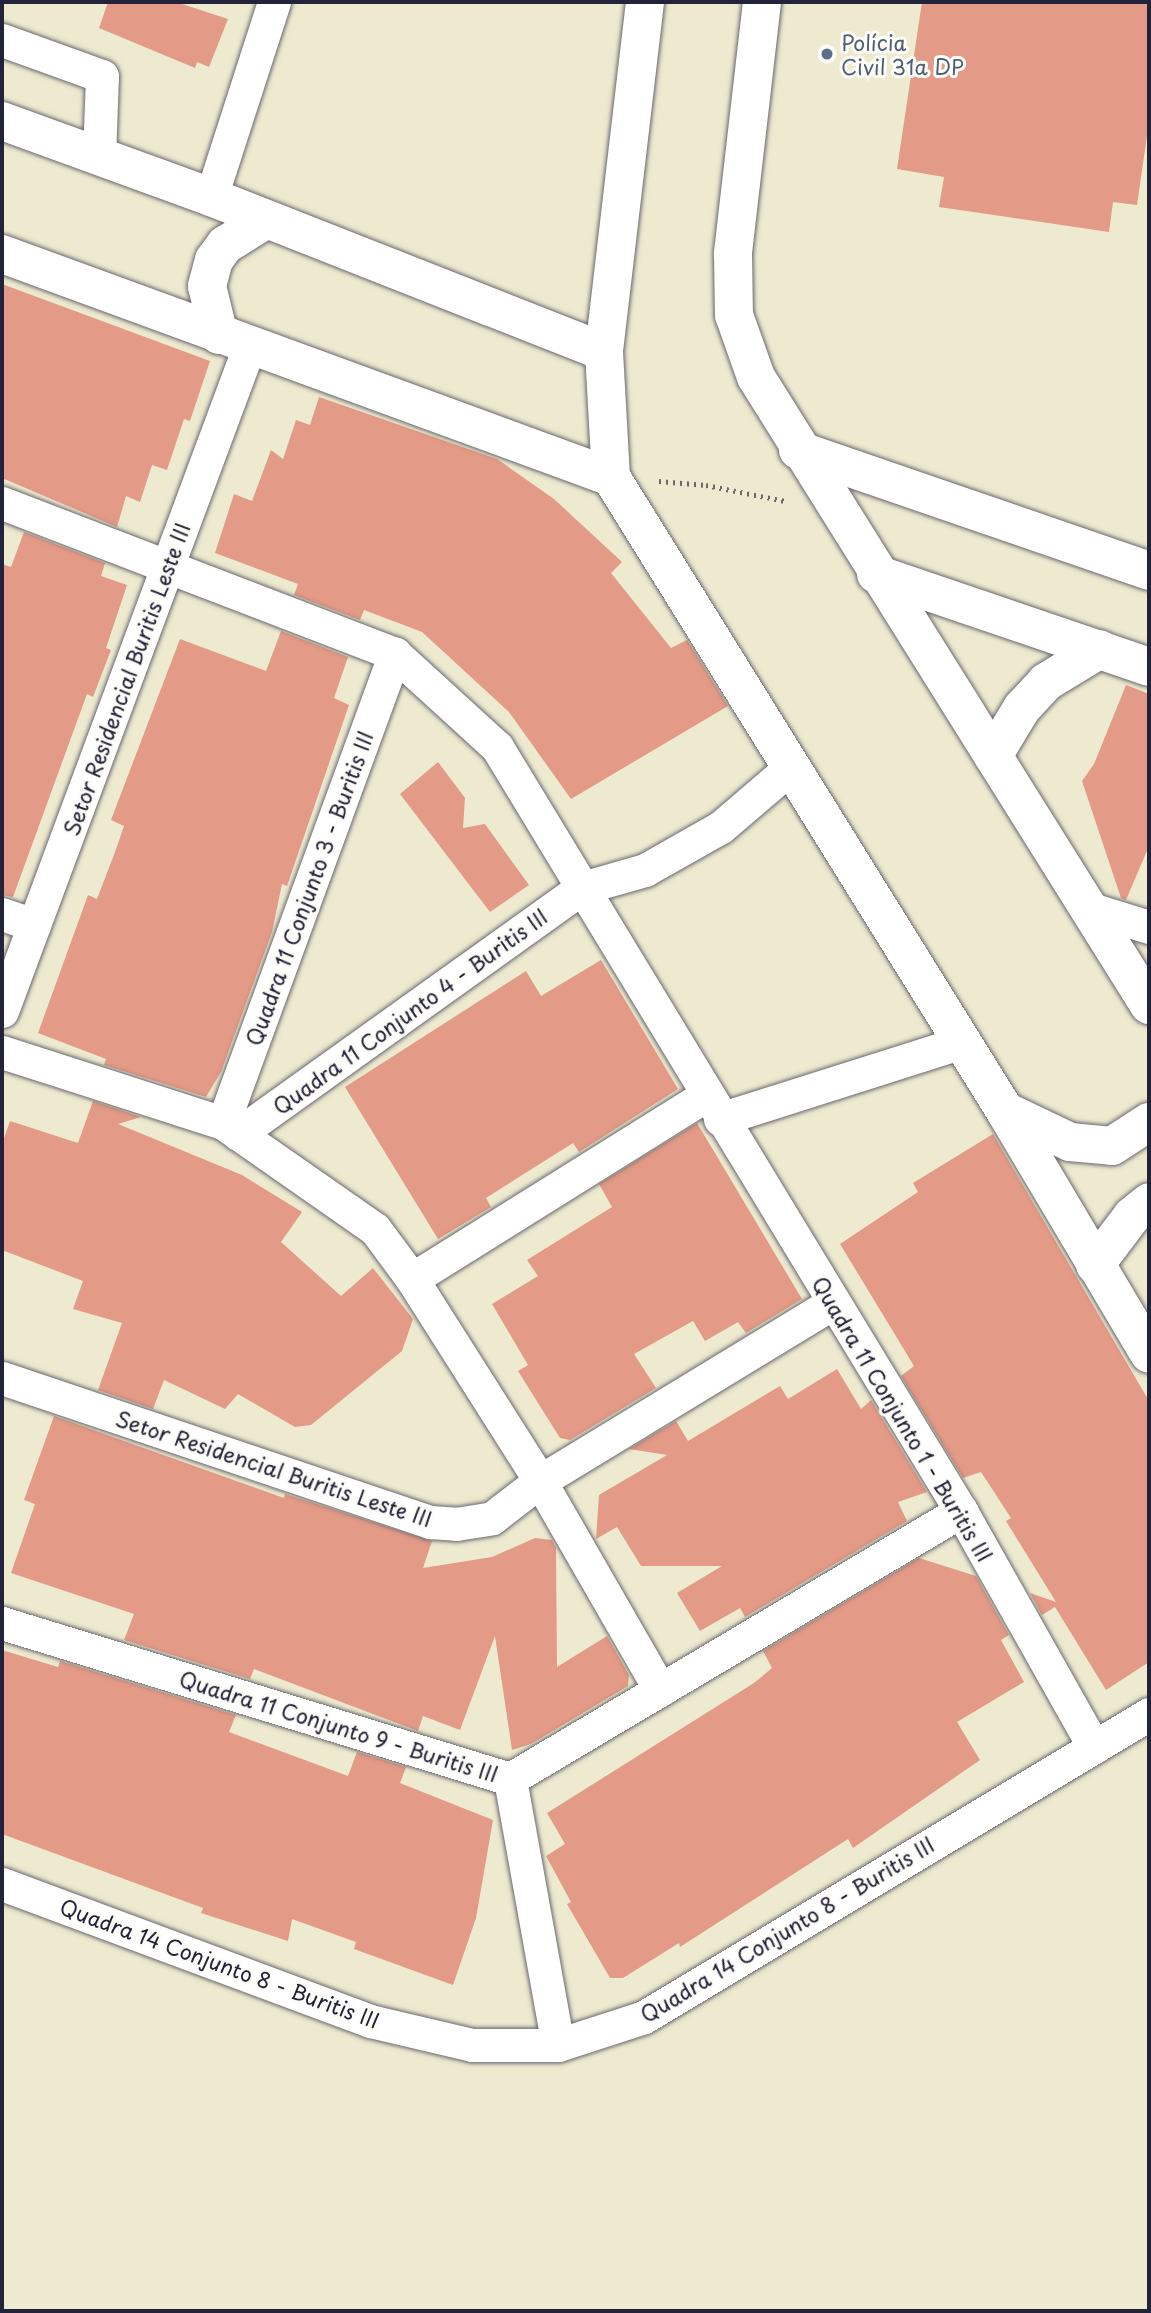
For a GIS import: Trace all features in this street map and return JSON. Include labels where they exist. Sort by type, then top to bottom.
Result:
[{"type":"street","points":[[211,197],[274,2]]},
{"type":"street","points":[[645,2],[604,352],[614,482],[963,1042],[1149,1354]]},
{"type":"street","points":[[762,2],[733,254],[734,315],[756,377],[798,450],[1091,909],[1149,1005]]},
{"type":"street","points":[[2,40],[102,76],[99,156]]},
{"type":"street","points":[[2,121],[211,197],[604,352]]},
{"type":"street","points":[[234,341],[208,303],[208,277],[214,260],[225,245],[267,219]]},
{"type":"street","points":[[2,254],[614,482]]},
{"type":"street","name":"Setor Residencial Buritis Leste III","points":[[2,1011],[168,565],[234,341]]},
{"type":"street","points":[[798,450],[1149,571]]},
{"type":"street","points":[[2,503],[395,654],[497,747],[713,1107]]},
{"type":"street","points":[[876,574],[1149,667]]},
{"type":"street","points":[[993,756],[1022,708],[1046,682],[1100,649]]},
{"type":"street","name":"Quadra 11 Conjunto 3 - Buritis III","points":[[231,1128],[395,654]]},
{"type":"street","name":"Quadra 11 Conjunto 4 - Buritis III","points":[[231,1128],[582,888],[645,870],[721,827],[791,767]]},
{"type":"street","points":[[1091,909],[1149,927]]},
{"type":"street","points":[[2,914],[34,925]]},
{"type":"street","points":[[412,1279],[713,1107],[963,1042]]},
{"type":"street","points":[[2,1052],[231,1128],[375,1229],[412,1279],[540,1481],[660,1690]]},
{"type":"street","name":"Quadra 11 Conjunto 1 - Buritis III","points":[[713,1107],[961,1511],[1094,1747]]},
{"type":"street","points":[[1005,1111],[1070,1142],[1112,1146],[1149,1122]]},
{"type":"street","points":[[1095,1265],[1132,1216],[1149,1202]]},
{"type":"street","name":"Setor Residencial Buritis Leste III","points":[[2,1378],[430,1522],[456,1524],[492,1518],[540,1481],[834,1302]]},
{"type":"street","name":"Quadra 11 Conjunto 9 - Buritis III","points":[[2,1623],[510,1779],[961,1511]]},
{"type":"street","name":"Quadra 14 Conjunto 8 - Buritis III","points":[[2,1884],[370,2021],[472,2045],[558,2045],[644,2017],[1149,1714]]},
{"type":"street","points":[[510,1779],[558,2045]]},
{"type":"path","points":[[614,482],[660,481],[767,495],[842,520]]},
{"type":"building","points":[[108,2],[176,2],[228,19],[209,67],[197,62],[195,68],[99,28]]},
{"type":"building","points":[[922,2],[1149,2],[1149,122],[1137,205],[1113,202],[1109,232],[939,207],[944,177],[897,169]]},
{"type":"building","points":[[2,284],[210,361],[190,421],[184,419],[167,470],[152,465],[140,502],[126,496],[117,527],[2,478]]},
{"type":"building","points":[[319,397],[497,459],[554,499],[622,562],[611,573],[671,648],[687,640],[728,706],[571,799],[509,712],[422,632],[364,610],[360,620],[294,595],[298,584],[215,553],[234,494],[252,501],[271,450],[283,459],[296,420],[310,425]]},
{"type":"building","points":[[24,532],[105,563],[101,576],[127,585],[106,648],[111,650],[93,697],[87,694],[13,897],[2,895],[2,564],[11,567]]},
{"type":"building","points":[[281,631],[348,657],[334,698],[349,705],[287,886],[282,884],[272,932],[221,1072],[206,1097],[104,1065],[106,1059],[38,1033],[88,895],[97,899],[115,852],[124,826],[111,820],[180,639],[266,671]]},
{"type":"building","points":[[1126,685],[1149,694],[1149,846],[1126,900],[1121,898],[1082,781],[1094,764]]},
{"type":"building","points":[[438,762],[465,798],[463,828],[485,824],[529,885],[490,912],[400,794]]},
{"type":"building","points":[[601,960],[678,1089],[579,1152],[573,1143],[486,1198],[491,1207],[438,1239],[345,1087],[526,971],[541,996]]},
{"type":"building","points":[[93,1101],[141,1117],[118,1124],[242,1175],[302,1212],[281,1242],[341,1296],[373,1268],[413,1319],[402,1351],[311,1425],[295,1427],[238,1394],[225,1409],[164,1380],[153,1409],[98,1390],[122,1323],[73,1309],[83,1281],[2,1250],[2,1144],[10,1121],[78,1143]]},
{"type":"building","points":[[697,1123],[802,1299],[746,1333],[738,1322],[705,1341],[693,1321],[634,1354],[656,1388],[570,1440],[560,1438],[518,1371],[528,1365],[492,1304],[538,1276],[527,1260],[612,1207],[599,1184]]},
{"type":"building","points":[[993,1134],[1149,1401],[1149,1662],[1106,1690],[1055,1607],[1042,1615],[1030,1593],[1056,1602],[1006,1521],[1011,1518],[981,1472],[963,1478],[901,1376],[914,1366],[840,1244],[918,1192],[913,1183]]},
{"type":"building","points":[[837,1369],[861,1409],[871,1400],[927,1492],[898,1502],[907,1521],[745,1617],[740,1608],[700,1631],[677,1593],[722,1566],[641,1566],[617,1527],[596,1539],[599,1495],[667,1455],[629,1449],[676,1421],[688,1441],[780,1386],[788,1399]]},
{"type":"building","points":[[54,1416],[284,1498],[285,1494],[432,1541],[423,1568],[492,1557],[535,1538],[552,1540],[556,1548],[557,1667],[607,1636],[629,1675],[628,1686],[531,1744],[512,1750],[495,1636],[460,1730],[423,1716],[418,1731],[254,1669],[250,1679],[124,1640],[134,1614],[11,1573],[35,1504],[24,1500]]},
{"type":"building","points":[[919,1558],[976,1576],[1009,1635],[1001,1640],[1024,1682],[957,1722],[980,1760],[853,1848],[848,1839],[680,1947],[679,1943],[623,1978],[610,1978],[567,1904],[571,1902],[546,1856],[565,1844],[547,1813],[754,1683],[772,1668],[763,1651]]},
{"type":"building","points":[[2,1650],[58,1667],[60,1661],[236,1715],[229,1732],[348,1776],[357,1752],[406,1767],[400,1783],[493,1820],[476,1918],[453,1985],[354,1949],[356,1942],[292,1919],[288,1941],[201,1913],[203,1908],[2,1834]]},
{"type":"place","name":"Polícia Civil 31a DP","points":[[827,54]]}]
